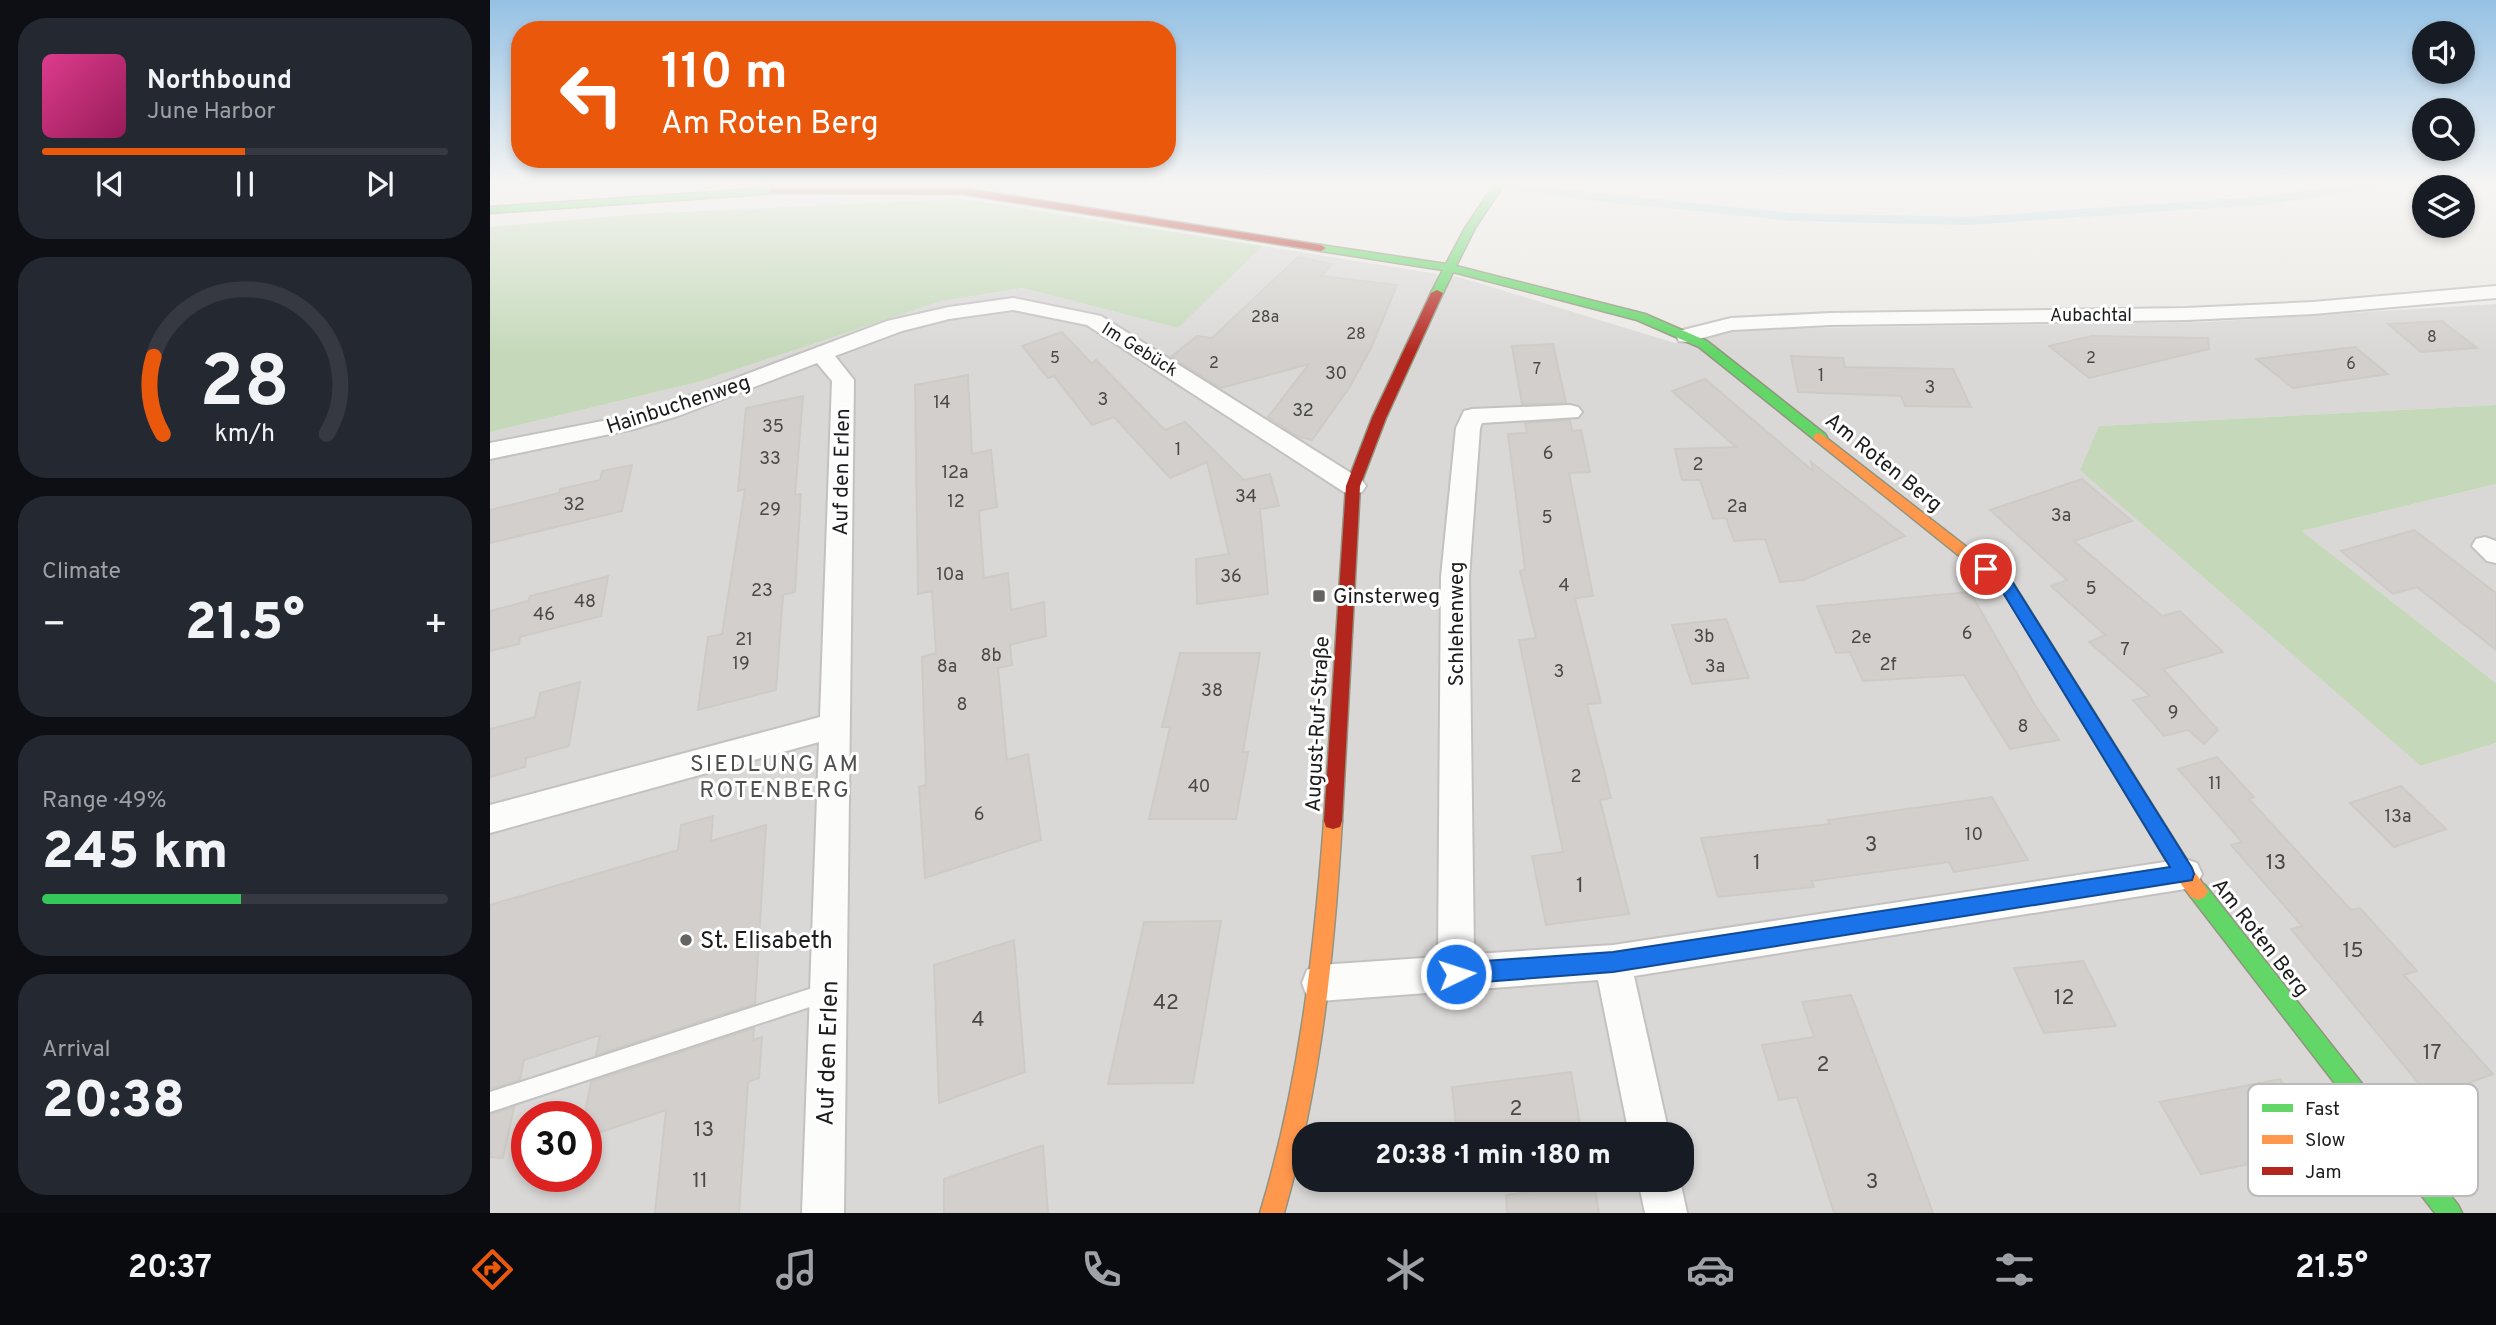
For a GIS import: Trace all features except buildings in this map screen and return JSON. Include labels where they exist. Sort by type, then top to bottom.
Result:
[{"type":"street","name":"Am Roten Berg","points":[[1269,240],[1449,268],[1640,317],[1703,344],[2008,587],[2185,874],[2349,1084]]},
{"type":"street","name":"August-Ruf-Straße","points":[[1272,1213],[1302,1109],[1320,983],[1328,901],[1353,485],[1374,426],[1463,240]]},
{"type":"street","name":"Aubachtal","points":[[1687,336],[1731,324],[1830,319],[2200,314],[2314,309],[2496,292]]},
{"type":"street","name":"Im Gebück","points":[[821,354],[895,326],[949,313],[1013,304],[1084,317],[1094,320],[1215,395],[1353,485]]},
{"type":"street","name":"Hainbuchenweg","points":[[490,451],[626,424],[670,411],[821,354]]},
{"type":"street","name":"Auf den Erlen","points":[[821,354],[843,380],[823,1213]]},
{"type":"street","name":"Schlehenweg","points":[[1456,974],[1458,859],[1455,577],[1468,428],[1472,416],[1570,412]]},
{"type":"street","points":[[490,818],[836,725]]},
{"type":"street","points":[[1320,983],[1613,962],[2185,874]]},
{"type":"street","points":[[1613,962],[1646,1122]]},
{"type":"street","points":[[1662,1192],[1666,1213]]},
{"type":"street","name":"Am Roten Berg","points":[[2437,1196],[2450,1213]]},
{"type":"lane","points":[[490,1102],[829,991]]},
{"type":"shaded area","points":[[1263,246],[1462,278],[1675,343],[1747,329],[2207,322],[2496,304],[2496,405],[2099,426],[2421,766],[2496,743],[2496,1213],[490,1213],[490,432],[702,381],[942,301],[1022,288],[1178,328]]},
{"type":"shaded area","points":[[2496,484],[2496,683],[2302,531]]},
{"type":"green space","points":[[490,240],[1222,240],[1263,246],[1178,328],[1022,288],[942,301],[702,381],[490,432]]},
{"type":"green space","points":[[2496,405],[2496,484],[2302,531],[2496,683],[2496,743],[2421,766],[2080,470],[2099,426]]},
{"type":"traffic: fast","points":[[1437,293],[1464,240]]},
{"type":"traffic: fast","points":[[1321,248],[1449,268],[1641,317],[1703,344],[1820,437]]},
{"type":"traffic: fast","points":[[2198,891],[2349,1084]]},
{"type":"traffic: fast","points":[[2437,1196],[2450,1213]]},
{"type":"traffic: slow","points":[[1820,437],[2008,587],[2198,891]]},
{"type":"traffic: slow","points":[[1272,1213],[1298,1117],[1315,1019],[1333,821]]},
{"type":"traffic: jam","points":[[1268,240],[1321,248]]},
{"type":"traffic: jam","points":[[1333,821],[1353,486],[1379,418],[1437,293]]},
{"type":"place","name":"Ginsterweg","points":[[1319,596]]},
{"type":"place","name":"St. Elisabeth","points":[[686,940]]},
{"type":"district","name":"SIEDLUNG AM ROTENBERG","points":[[775,776]]},
{"type":"route","points":[[1456,974],[1613,962],[2185,874],[2008,587],[1986,569]]}]
